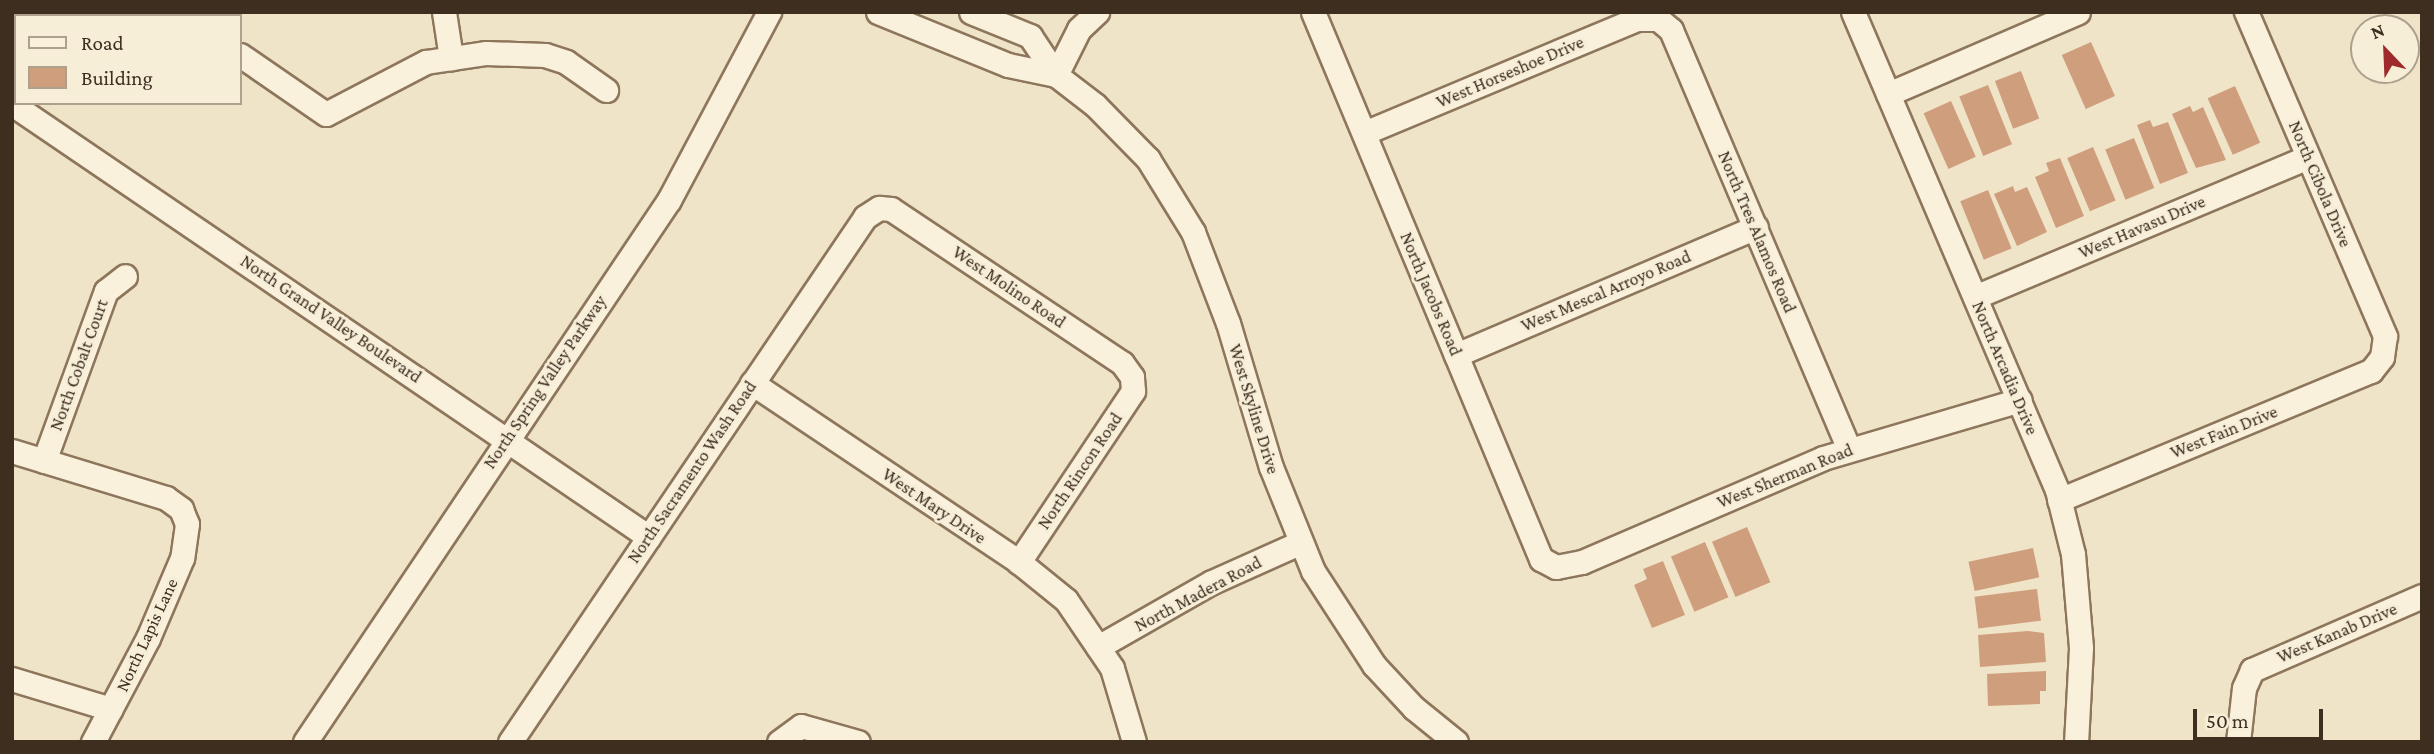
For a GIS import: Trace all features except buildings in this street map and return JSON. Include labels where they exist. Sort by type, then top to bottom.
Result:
[{"type":"street","points":[[444,12],[451,58]]},
{"type":"street","name":"North Spring Valley Parkway","points":[[305,742],[669,200],[769,12]]},
{"type":"street","name":"West Skyline Drive","points":[[878,12],[1008,65],[1056,75]]},
{"type":"street","name":"West Skyline Drive","points":[[971,12],[1030,36],[1056,75],[1095,105],[1148,159],[1194,232],[1299,543],[1344,624],[1374,665],[1414,708],[1456,742]]},
{"type":"street","points":[[1056,75],[1079,29],[1097,12]]},
{"type":"street","name":"North Jacobs Road","points":[[1313,12],[1541,559],[1556,567]]},
{"type":"street","name":"North Arcadia Drive","points":[[1853,12],[2020,400],[2059,499],[2073,554],[2081,648],[2082,741]]},
{"type":"street","points":[[1888,94],[2078,12]]},
{"type":"street","name":"North Cibola Drive","points":[[2246,12],[2385,336],[2382,357]]},
{"type":"street","name":"West Horseshoe Drive","points":[[1364,134],[1637,19],[1658,19]]},
{"type":"street","name":"North Tres Alamos Road","points":[[1658,19],[1671,30],[1849,449]]},
{"type":"street","points":[[242,56],[326,114],[401,71],[451,58],[515,51],[545,55],[566,62],[606,90]]},
{"type":"street","name":"North Grand Valley Boulevard","points":[[12,104],[649,537]]},
{"type":"street","name":"West Havasu Drive","points":[[1975,297],[2308,157]]},
{"type":"street","name":"West Molino Road","points":[[879,208],[891,209],[1122,363],[1132,377]]},
{"type":"street","name":"North Sacramento Wash Road","points":[[510,742],[865,217],[879,208]]},
{"type":"street","name":"West Mescal Arroyo Road","points":[[1456,355],[1756,227]]},
{"type":"street","name":"North Cobalt Court","points":[[44,461],[106,291],[125,276]]},
{"type":"street","name":"West Fain Drive","points":[[2059,499],[2371,371],[2382,357]]},
{"type":"street","name":"North Rincon Road","points":[[1019,562],[1133,391],[1132,377]]},
{"type":"street","name":"West Mary Drive","points":[[752,383],[1019,562],[1066,600],[1098,647],[1121,690],[1134,742]]},
{"type":"street","name":"West Sherman Road","points":[[1556,567],[1582,562],[1849,449],[2020,400]]},
{"type":"street","points":[[12,451],[44,461]]},
{"type":"street","name":"North Lapis Lane","points":[[44,461],[166,498],[181,509],[187,524],[182,558],[93,742]]},
{"type":"street","name":"North Madera Road","points":[[1098,647],[1212,582],[1299,543]]},
{"type":"street","name":"West Kanab Drive","points":[[2238,742],[2244,688],[2252,670],[2422,596]]},
{"type":"street","points":[[12,679],[111,709]]},
{"type":"street","points":[[786,735],[811,726],[858,742]]}]
